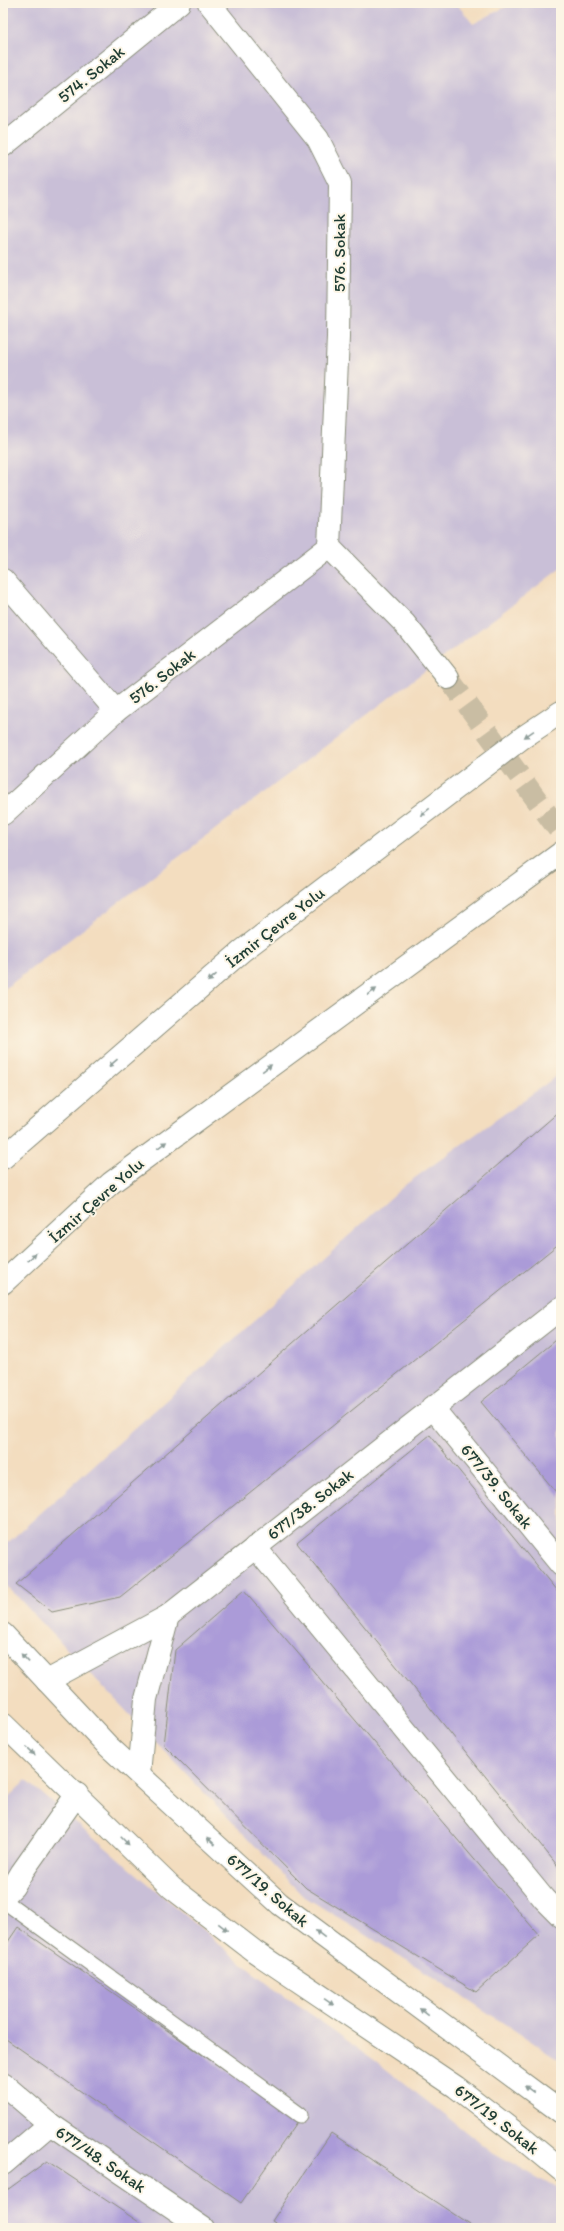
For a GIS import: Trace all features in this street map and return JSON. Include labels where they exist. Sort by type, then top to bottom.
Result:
[{"type":"main road","name":"574. Sokak","points":[[3,146],[179,3]]},
{"type":"main road","name":"576. Sokak","points":[[3,814],[116,711],[329,547],[338,337],[340,183],[318,139],[209,3]]},
{"type":"main road","points":[[329,547],[405,624],[448,678]]},
{"type":"main road","points":[[3,580],[116,711]]},
{"type":"main road","name":"İzmir Çevre Yolu","points":[[3,1158],[242,951],[522,738],[561,712]]},
{"type":"main road","name":"İzmir Çevre Yolu","points":[[3,1283],[111,1183],[561,853]]},
{"type":"main road","name":"677/38. Sokak","points":[[47,1681],[168,1616],[561,1308]]},
{"type":"main road","name":"677/39. Sokak","points":[[432,1408],[561,1565]]},
{"type":"main road","points":[[256,1547],[539,1892],[561,1916]]},
{"type":"main road","points":[[139,1774],[146,1699],[168,1616]]},
{"type":"main road","name":"677/19. Sokak","points":[[3,1634],[108,1746],[280,1904],[561,2112]]},
{"type":"main road","name":"677/19. Sokak","points":[[3,1724],[77,1794],[172,1888],[254,1951],[456,2087],[526,2140],[561,2170]]},
{"type":"main road","points":[[3,1899],[13,1887],[77,1794]]},
{"type":"main road","name":"677/48. Sokak","points":[[3,2084],[50,2124],[203,2228]]},
{"type":"main road","points":[[3,2164],[50,2124]]},
{"type":"lane","points":[[3,1899],[300,2115]]},
{"type":"shaded area","points":[[3,3],[456,3],[473,24],[513,3],[560,3],[561,568],[3,990]]},
{"type":"shaded area","points":[[561,1073],[561,2061],[432,1976],[302,1895],[3,1582],[3,1547],[405,1185]]},
{"type":"shaded area","points":[[26,1780],[251,1971],[377,2062],[489,2150],[561,2191],[561,2228],[3,2228],[3,1803]]},
{"type":"building","points":[[561,1110],[561,1242],[120,1597],[52,1612],[16,1584]]},
{"type":"building","points":[[561,1336],[561,1498],[481,1402]]},
{"type":"building","points":[[430,1435],[561,1596],[561,1870],[297,1543]]},
{"type":"building","points":[[244,1590],[539,1935],[476,1992],[306,1888],[164,1745],[175,1650]]},
{"type":"building","points":[[18,1927],[298,2121],[241,2203],[3,2037],[3,1949]]},
{"type":"building","points":[[331,2133],[475,2228],[283,2228],[272,2221]]},
{"type":"building","points":[[47,2161],[148,2228],[3,2228],[3,2193]]},
{"type":"tunnel","points":[[448,678],[561,833]]}]
